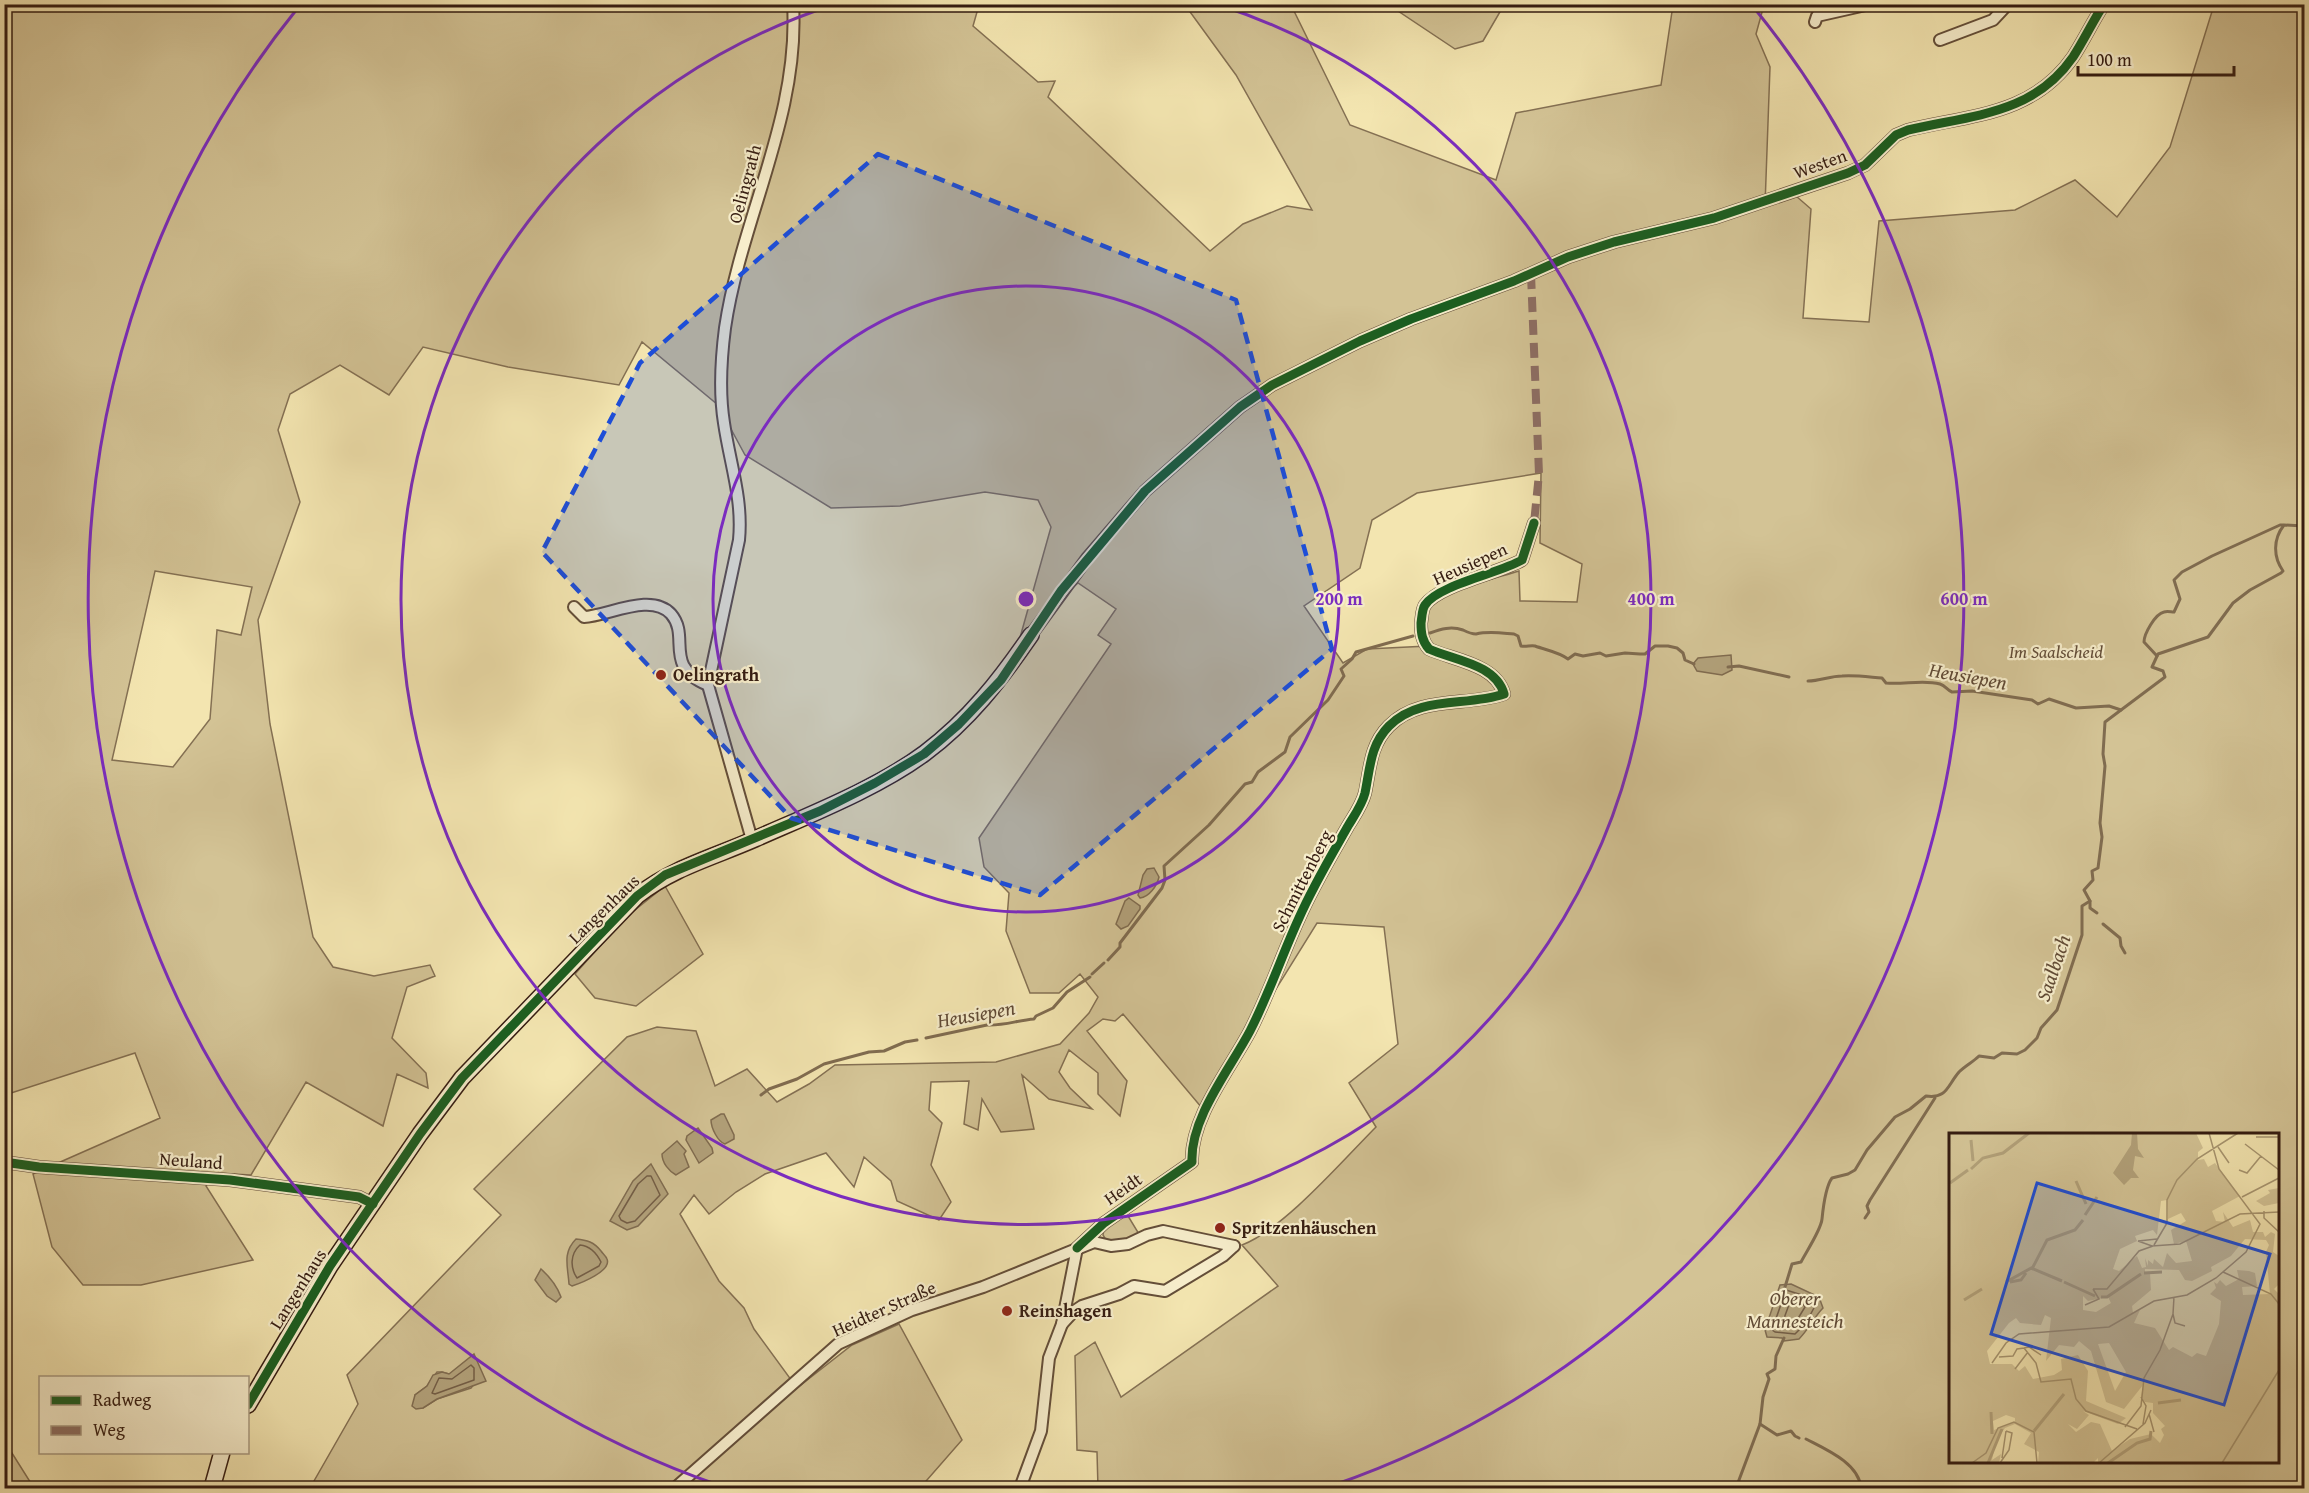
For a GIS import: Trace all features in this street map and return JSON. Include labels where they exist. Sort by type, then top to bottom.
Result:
[{"type":"street","name":"Oelingrath","points":[[752,840],[708,685],[735,557],[741,516],[722,402],[726,326],[789,81],[793,46],[793,4]]},
{"type":"street","points":[[1815,22],[1817,16],[1870,4]]},
{"type":"street","points":[[1940,40],[1993,20],[2008,4]]},
{"type":"street","name":"Westen","points":[[1088,557],[1145,491],[1259,393],[1295,372],[1411,319],[1531,274],[1584,251],[1714,218],[1848,173],[1865,165],[1896,135],[1908,130],[2012,107],[2041,90],[2059,73],[2072,58],[2104,4]]},
{"type":"street","name":"Heusiepen","points":[[1504,694],[1500,682],[1492,675],[1428,649],[1421,636],[1421,622],[1427,602],[1443,591],[1522,560],[1534,523]]},
{"type":"street","name":"Langenhaus","points":[[249,1403],[315,1290],[420,1134],[462,1078],[637,896],[665,875],[830,806],[924,754],[980,703],[1001,680],[1030,635],[1088,557]]},
{"type":"street","points":[[574,607],[584,617],[594,617],[619,609],[642,606],[664,610],[675,621],[682,664],[695,680],[708,685]]},
{"type":"street","name":"Schmittenberg","points":[[1192,1162],[1196,1132],[1204,1115],[1250,1030],[1279,969],[1299,917],[1363,800],[1369,762],[1383,732],[1402,715],[1420,707],[1490,699],[1504,694]]},
{"type":"street","name":"Neuland","points":[[4,1162],[39,1167],[230,1180],[359,1197],[373,1204]]},
{"type":"street","name":"Heidt","points":[[1077,1248],[1104,1222],[1192,1162]]},
{"type":"street","points":[[1020,1488],[1041,1431],[1049,1358],[1062,1324],[1077,1248],[1094,1242],[1111,1246],[1128,1244],[1146,1235],[1164,1231],[1234,1246],[1223,1256],[1165,1291],[1134,1286],[1119,1294],[1082,1306],[1062,1324]]},
{"type":"street","name":"Heidter Straße","points":[[675,1488],[838,1344],[912,1310],[983,1287],[1077,1248]]},
{"type":"street","points":[[212,1488],[221,1454]]},
{"type":"highlighted area","points":[[878,154],[1236,300],[1332,649],[1040,895],[791,818],[542,552],[640,363]]},
{"type":"green space","name":"Im Saalscheid","points":[[787,4],[798,11],[797,5],[979,5],[973,26],[1038,82],[1055,81],[1048,97],[1210,251],[1243,224],[1287,206],[1312,210],[1236,75],[1185,5],[1291,5],[1350,125],[1496,180],[1516,113],[1661,85],[1673,5],[1764,5],[1756,34],[1770,67],[1765,206],[1796,196],[1811,209],[1803,318],[1869,322],[1879,221],[2015,210],[2075,180],[2117,217],[2170,147],[2214,5],[2304,5],[2304,1488],[1098,1488],[1097,1452],[1077,1450],[1075,1356],[1095,1342],[1121,1397],[1278,1286],[1242,1245],[1258,1237],[1294,1209],[1376,1127],[1349,1083],[1398,1044],[1384,927],[1317,923],[1202,1108],[1123,1014],[1115,1021],[1103,1019],[1087,1031],[1127,1081],[1120,1116],[1098,1094],[1098,1073],[1069,1050],[1059,1072],[1070,1088],[1092,1109],[1049,1099],[1022,1075],[1034,1129],[1001,1132],[982,1099],[978,1130],[964,1124],[969,1081],[931,1082],[929,1110],[942,1123],[931,1165],[951,1202],[939,1220],[897,1201],[891,1181],[864,1157],[854,1187],[826,1153],[765,1174],[736,1192],[709,1214],[694,1195],[680,1214],[719,1281],[744,1308],[754,1329],[797,1388],[852,1345],[899,1324],[962,1440],[920,1488],[310,1488],[358,1404],[347,1375],[501,1215],[474,1189],[627,1037],[657,1027],[696,1031],[715,1086],[747,1069],[777,1102],[809,1084],[835,1065],[996,1062],[1060,1044],[1089,1013],[1098,997],[1080,974],[1059,993],[1030,993],[1006,931],[1009,893],[984,867],[979,838],[1111,644],[1098,635],[1116,609],[1078,583],[1021,634],[1051,527],[1038,500],[985,492],[900,506],[831,508],[745,455],[718,405],[642,342],[619,385],[508,367],[423,347],[389,395],[340,365],[290,394],[278,430],[300,502],[258,620],[270,724],[313,937],[333,967],[374,976],[430,965],[435,976],[407,987],[392,1038],[426,1073],[428,1088],[397,1074],[383,1126],[306,1082],[251,1175],[214,1173],[206,1186],[253,1260],[141,1285],[83,1285],[52,1247],[33,1174],[160,1118],[135,1053],[5,1095],[4,5]],"holes":[[[1541,473],[1540,543],[1582,564],[1577,602],[1520,601],[1519,571],[1457,590],[1435,602],[1426,618],[1428,646],[1367,649],[1343,663],[1304,606],[1360,568],[1372,520],[1417,493]],[[155,571],[252,587],[241,635],[217,630],[210,719],[173,767],[112,760]],[[479,1369],[481,1375],[471,1388],[437,1399],[423,1408],[415,1395],[427,1386],[437,1372],[449,1374]]]},
{"type":"green space","points":[[1389,5],[1504,5],[1483,41],[1455,49]]},
{"type":"green space","points":[[665,886],[703,954],[636,1006],[595,998],[575,974],[625,918]]},
{"type":"green space","points":[[1125,1211],[1139,1234],[1123,1241],[1106,1240],[1103,1235],[1104,1229]]},
{"type":"green space","points":[[5,1442],[34,1488],[5,1488]]},
{"type":"water","points":[[1731,655],[1732,670],[1722,675],[1697,671],[1693,664],[1698,658]]},
{"type":"water","points":[[1154,868],[1159,877],[1156,884],[1149,893],[1140,898],[1138,895],[1143,875],[1147,869]]},
{"type":"water","points":[[1129,898],[1140,906],[1140,909],[1128,926],[1121,929],[1116,924],[1125,901]]},
{"type":"water","points":[[724,1114],[734,1135],[734,1139],[725,1144],[717,1138],[711,1123],[711,1120]]},
{"type":"water","points":[[698,1128],[713,1153],[699,1163],[686,1140],[687,1136]]},
{"type":"water","points":[[677,1141],[686,1151],[684,1154],[689,1167],[676,1175],[666,1166],[662,1154]]},
{"type":"water","points":[[651,1164],[668,1194],[638,1226],[627,1230],[610,1221],[633,1181]]},
{"type":"water","points":[[576,1239],[596,1245],[606,1257],[607,1263],[605,1268],[595,1276],[572,1286],[569,1284],[567,1255]]},
{"type":"water","points":[[541,1269],[553,1282],[561,1297],[556,1302],[547,1296],[535,1280]]},
{"type":"water","name":"Oberer Mannesteich","points":[[1791,1284],[1819,1297],[1823,1308],[1799,1339],[1784,1341],[1782,1338],[1767,1337],[1765,1330],[1780,1285]]},
{"type":"water","points":[[474,1354],[486,1381],[437,1399],[423,1408],[416,1409],[412,1406],[415,1395],[427,1386],[433,1375],[442,1372],[449,1374]]},
{"type":"waterway","points":[[2157,656],[2144,642],[2144,638],[2157,616],[2164,612],[2174,612],[2180,599],[2174,580],[2182,572],[2212,556],[2283,525]]},
{"type":"waterway","name":"Saalbach","points":[[1785,1287],[1792,1264],[1801,1262],[1819,1229],[1826,1192],[1832,1178],[1855,1170],[1867,1150],[1895,1117],[1926,1096],[1943,1093],[1959,1072],[1979,1056],[1994,1058],[2002,1053],[2017,1054],[2025,1050],[2037,1038],[2041,1028],[2057,1010],[2082,935],[2082,906],[2090,901],[2084,890],[2093,880],[2092,871],[2098,868],[2102,837],[2100,823],[2105,766],[2103,754],[2105,722],[2165,677],[2163,671],[2152,667],[2158,654],[2208,637],[2233,603],[2250,590],[2281,573],[2283,571],[2276,554],[2276,542],[2280,530],[2284,525],[2304,526]]},
{"type":"waterway","name":"Heusiepen","points":[[1430,633],[1450,628],[1474,634],[1490,632],[1514,634],[1518,636],[1521,646],[1535,646],[1568,659],[1575,654],[1583,656],[1600,653],[1606,656],[1625,653],[1645,654],[1655,646],[1668,646],[1677,648],[1683,653],[1685,660],[1694,664]]},
{"type":"waterway","name":"Heusiepen","points":[[1108,960],[1120,947],[1120,943],[1162,888],[1165,880],[1164,866],[1209,825],[1245,784],[1252,782],[1258,772],[1285,752],[1290,737],[1328,700],[1344,676],[1341,669],[1356,652],[1413,636]]},
{"type":"waterway","name":"Heusiepen","points":[[1728,667],[1739,666],[1789,677]]},
{"type":"waterway","name":"Heusiepen","points":[[1808,681],[1838,676],[1882,678],[1886,683],[1933,683],[1942,685],[1952,692],[1972,691],[2032,700],[2038,704],[2049,699],[2076,708],[2109,706],[2121,710]]},
{"type":"waterway","points":[[2090,901],[2090,908],[2097,913]]},
{"type":"waterway","points":[[2103,924],[2120,938],[2125,953]]},
{"type":"waterway","name":"Heusiepen","points":[[1092,974],[1104,963]]},
{"type":"waterway","name":"Heusiepen","points":[[926,1038],[987,1025],[1034,1019],[1053,1008],[1067,992],[1090,977]]},
{"type":"waterway","name":"Heusiepen","points":[[761,1095],[769,1089],[797,1079],[824,1064],[869,1052],[884,1051],[905,1042],[917,1040]]},
{"type":"waterway","points":[[1865,1218],[1869,1212],[1867,1206],[1870,1200],[1935,1098]]},
{"type":"waterway","name":"Saalbach","points":[[1736,1488],[1760,1424],[1763,1397],[1769,1379],[1767,1374],[1775,1369],[1776,1356],[1784,1338]]},
{"type":"waterway","points":[[1760,1424],[1777,1435],[1791,1431],[1799,1438]]},
{"type":"waterway","points":[[1806,1439],[1848,1464],[1859,1479],[1861,1488]]},
{"type":"marked path","points":[[1531,274],[1539,474],[1534,523]]},
{"type":"cycle path","points":[[249,1403],[330,1266],[420,1134],[462,1078],[637,896],[665,875],[820,811],[875,783],[924,754],[959,724],[1001,680],[1061,591],[1145,491],[1240,407],[1272,385],[1360,341],[1411,319],[1514,281],[1568,257],[1614,242],[1714,218],[1848,173],[1865,165],[1896,135],[1908,130],[1977,116],[2020,102],[2039,91],[2057,76],[2073,57],[2104,4]]},
{"type":"cycle path","points":[[1077,1248],[1104,1223],[1192,1162],[1193,1145],[1204,1111],[1250,1031],[1304,906],[1362,802],[1374,749],[1383,733],[1401,716],[1415,710],[1504,694],[1499,684],[1483,669],[1429,649],[1422,634],[1422,613],[1425,605],[1443,591],[1522,560],[1534,523]]},
{"type":"cycle path","points":[[4,1162],[39,1167],[230,1180],[359,1197],[373,1204]]},
{"type":"place","name":"Oelingrath","points":[[661,675]]},
{"type":"place","name":"Spritzenhäuschen","points":[[1220,1228]]},
{"type":"place","name":"Reinshagen","points":[[1007,1311]]}]
